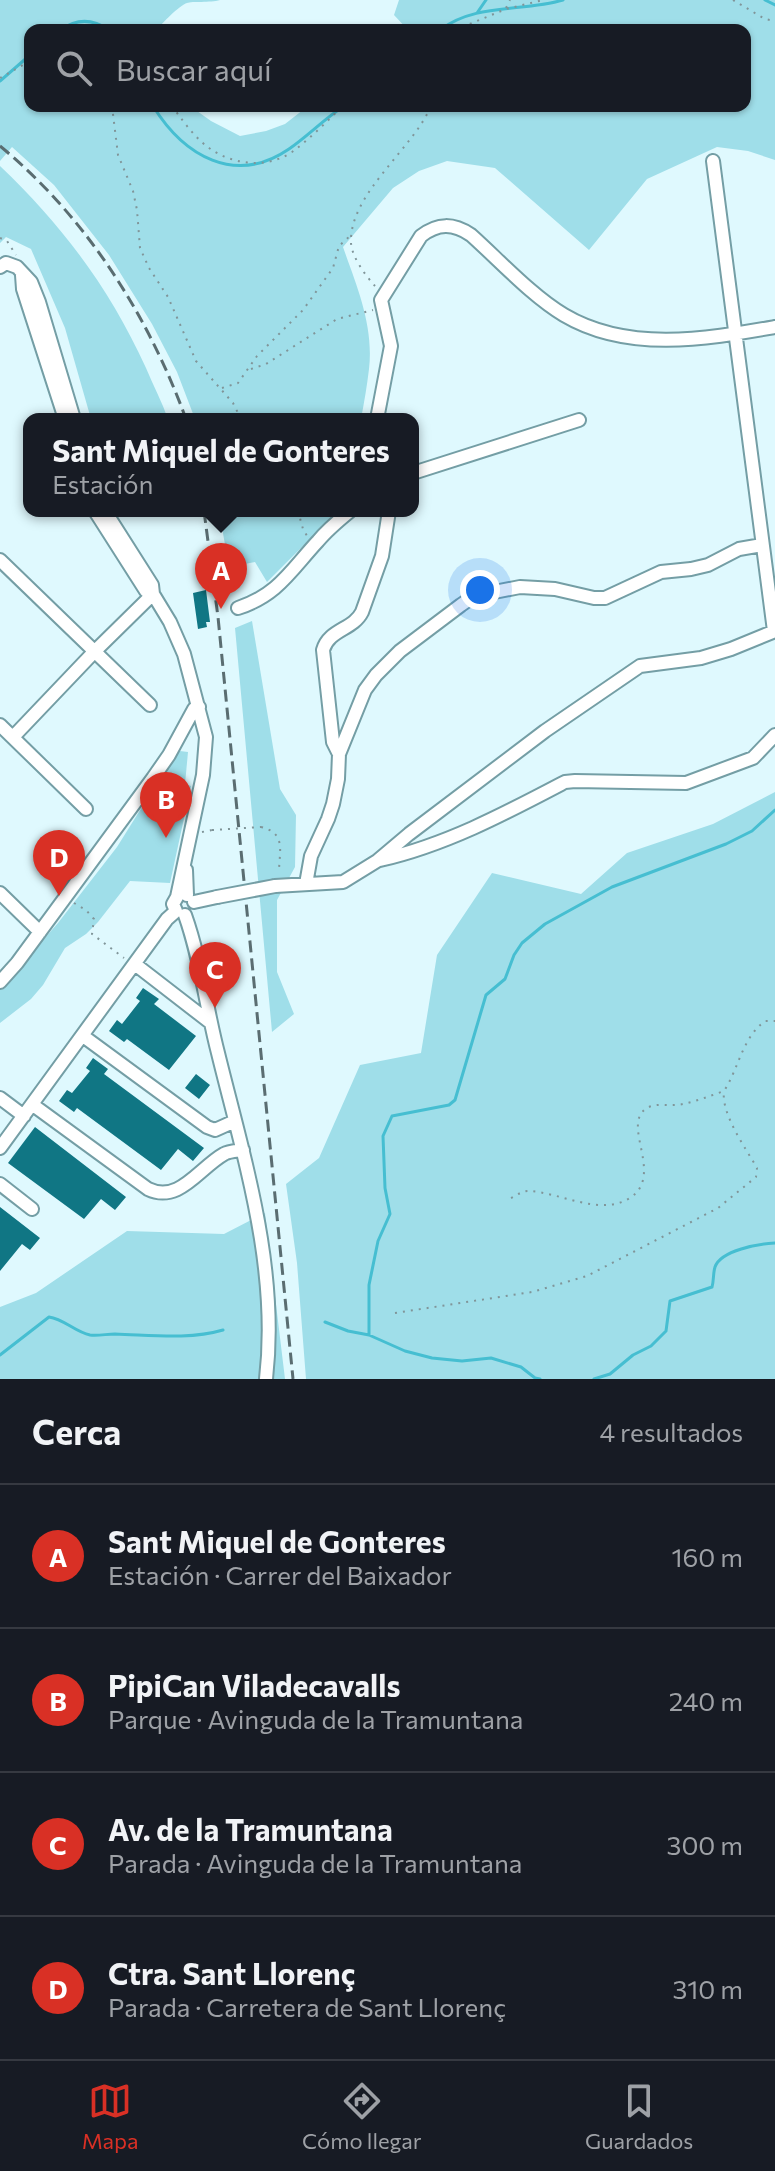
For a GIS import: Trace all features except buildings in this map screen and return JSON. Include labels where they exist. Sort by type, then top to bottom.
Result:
[{"type":"street","points":[[266,1379],[269,1319],[264,1253],[194,944],[173,904],[186,898],[217,897],[278,886],[343,882],[377,861],[545,731],[640,666],[701,658],[774,631],[713,161]]},
{"type":"street","points":[[378,413],[391,346],[381,300],[421,236],[428,230],[451,225],[471,235],[563,315],[624,337],[679,340],[775,327]]},
{"type":"street","points":[[0,267],[6,263],[17,267],[31,282],[72,413]]},
{"type":"street","points":[[22,275],[23,289],[63,413]]},
{"type":"street","points":[[419,471],[579,420]]},
{"type":"street","points":[[99,517],[146,591],[153,594]]},
{"type":"street","points":[[0,1148],[167,919],[192,910],[186,898],[185,859],[203,775],[205,728],[184,654],[170,622],[153,594],[152,585],[109,517]]},
{"type":"street","points":[[238,608],[264,598],[277,588],[344,517]]},
{"type":"street","points":[[339,754],[333,742],[323,650],[331,636],[359,619],[382,556],[388,517]]},
{"type":"street","points":[[306,884],[311,856],[333,804],[339,754],[365,690],[400,651],[474,596],[537,587],[605,598],[661,572],[708,565],[739,549],[762,545]]},
{"type":"street","points":[[0,560],[150,705]]},
{"type":"street","points":[[13,737],[153,594]]},
{"type":"street","points":[[0,982],[153,778],[194,709],[199,707]]},
{"type":"street","points":[[0,725],[86,809]]},
{"type":"street","points":[[377,861],[460,834],[502,816],[565,782],[686,783],[753,758],[775,735]]},
{"type":"street","points":[[0,893],[40,932]]},
{"type":"street","points":[[136,965],[211,1023]]},
{"type":"street","points":[[179,998],[193,995],[201,980]]},
{"type":"street","points":[[83,1036],[215,1130],[226,1153]]},
{"type":"street","points":[[0,1098],[24,1116]]},
{"type":"street","points":[[33,1105],[157,1194],[179,1189],[226,1153],[243,1150]]},
{"type":"street","points":[[215,1130],[235,1121]]},
{"type":"street","points":[[0,1184],[32,1209]]},
{"type":"path","points":[[506,9],[510,0]]},
{"type":"path","points":[[470,24],[506,9],[543,0]]},
{"type":"path","points":[[733,0],[765,19],[775,21]]},
{"type":"path","points":[[0,78],[24,64]]},
{"type":"path","points":[[113,112],[118,155],[133,191],[137,210],[140,248],[168,297],[196,361],[238,413]]},
{"type":"path","points":[[176,112],[188,128],[210,148],[235,161],[252,163],[268,162],[290,153],[336,112]]},
{"type":"path","points":[[385,292],[373,284],[361,268],[351,246],[352,234],[368,194],[414,137],[428,112]]},
{"type":"path","points":[[221,389],[238,383],[257,356],[303,310],[333,268],[336,249],[352,234]]},
{"type":"path","points":[[247,370],[266,364],[337,319],[382,308]]},
{"type":"path","points":[[300,517],[303,529],[316,543]]},
{"type":"path","points":[[212,830],[261,827],[274,831],[281,859],[278,886]]},
{"type":"path","points":[[75,904],[94,919],[92,934],[136,965]]},
{"type":"path","points":[[395,1313],[532,1292],[587,1276],[718,1208],[756,1177],[757,1168],[728,1113],[723,1099],[724,1091],[750,1035],[765,1021],[775,1021]]},
{"type":"path","points":[[511,1198],[525,1191],[595,1204],[616,1204],[629,1199],[644,1181],[645,1167],[638,1122],[642,1112],[650,1106],[678,1105],[724,1091]]},
{"type":"shaded area","points":[[0,0],[220,0],[184,4],[163,24],[24,24],[24,112],[198,112],[240,136],[285,124],[300,112],[751,112],[751,24],[402,24],[394,15],[399,0],[775,0],[775,160],[748,151],[717,147],[647,179],[589,250],[495,168],[447,161],[419,171],[393,188],[343,247],[363,307],[369,337],[369,369],[362,413],[193,413],[177,372],[152,324],[109,255],[54,185],[12,147],[0,161]]},
{"type":"shaded area","points":[[0,166],[64,235],[101,285],[132,339],[165,413],[89,413],[65,328],[31,249],[6,237],[0,243]]},
{"type":"shaded area","points":[[220,517],[332,517],[267,582],[255,562],[229,567]]},
{"type":"shaded area","points":[[252,621],[280,789],[296,815],[295,867],[277,900],[277,972],[294,1014],[272,1032],[235,628]]},
{"type":"shaded area","points":[[180,751],[188,752],[185,784],[191,786],[170,883],[130,881],[98,922],[65,948],[31,999],[0,1023],[0,989],[58,923],[117,847],[159,776]]},
{"type":"shaded area","points":[[775,792],[775,1379],[306,1379],[297,1263],[286,1184],[319,1158],[360,1065],[421,1053],[437,955],[492,873],[581,894],[627,853],[713,824]]},
{"type":"shaded area","points":[[265,1213],[285,1379],[0,1379],[0,1307],[36,1293],[127,1231],[224,1234]]},
{"type":"waterway","points":[[477,13],[486,0]]},
{"type":"waterway","points":[[449,24],[483,12],[563,0]]},
{"type":"waterway","points":[[765,0],[775,5]]},
{"type":"waterway","points":[[71,24],[85,21],[97,24]]},
{"type":"waterway","points":[[0,81],[24,60]]},
{"type":"waterway","points":[[157,112],[180,139],[195,151],[230,165],[249,165],[269,160],[289,149],[336,112]]},
{"type":"waterway","points":[[369,1335],[369,1285],[378,1241],[390,1214],[385,1188],[383,1136],[392,1116],[449,1105],[455,1100],[486,995],[505,979],[522,943],[545,924],[612,887],[726,844],[752,831],[775,810]]},
{"type":"waterway","points":[[594,1379],[610,1374],[633,1355],[651,1346],[666,1331],[670,1301],[712,1287],[715,1267],[725,1256],[775,1243]]},
{"type":"waterway","points":[[0,1355],[49,1317],[93,1335],[183,1336],[223,1330]]},
{"type":"waterway","points":[[325,1322],[432,1358],[462,1361],[491,1358],[521,1367],[540,1379]]},
{"type":"railway","points":[[0,146],[60,204],[111,270],[153,342],[184,413]]},
{"type":"railway","points":[[205,517],[218,617],[293,1379]]},
{"type":"place","name":"Sant Miquel de Gonteres","points":[[221,609]]},
{"type":"place","name":"PipiCan Viladecavalls","points":[[166,838]]},
{"type":"place","name":"Ctra. Sant Llorenç","points":[[59,896]]},
{"type":"place","name":"Av. de la Tramuntana","points":[[215,1008]]}]
